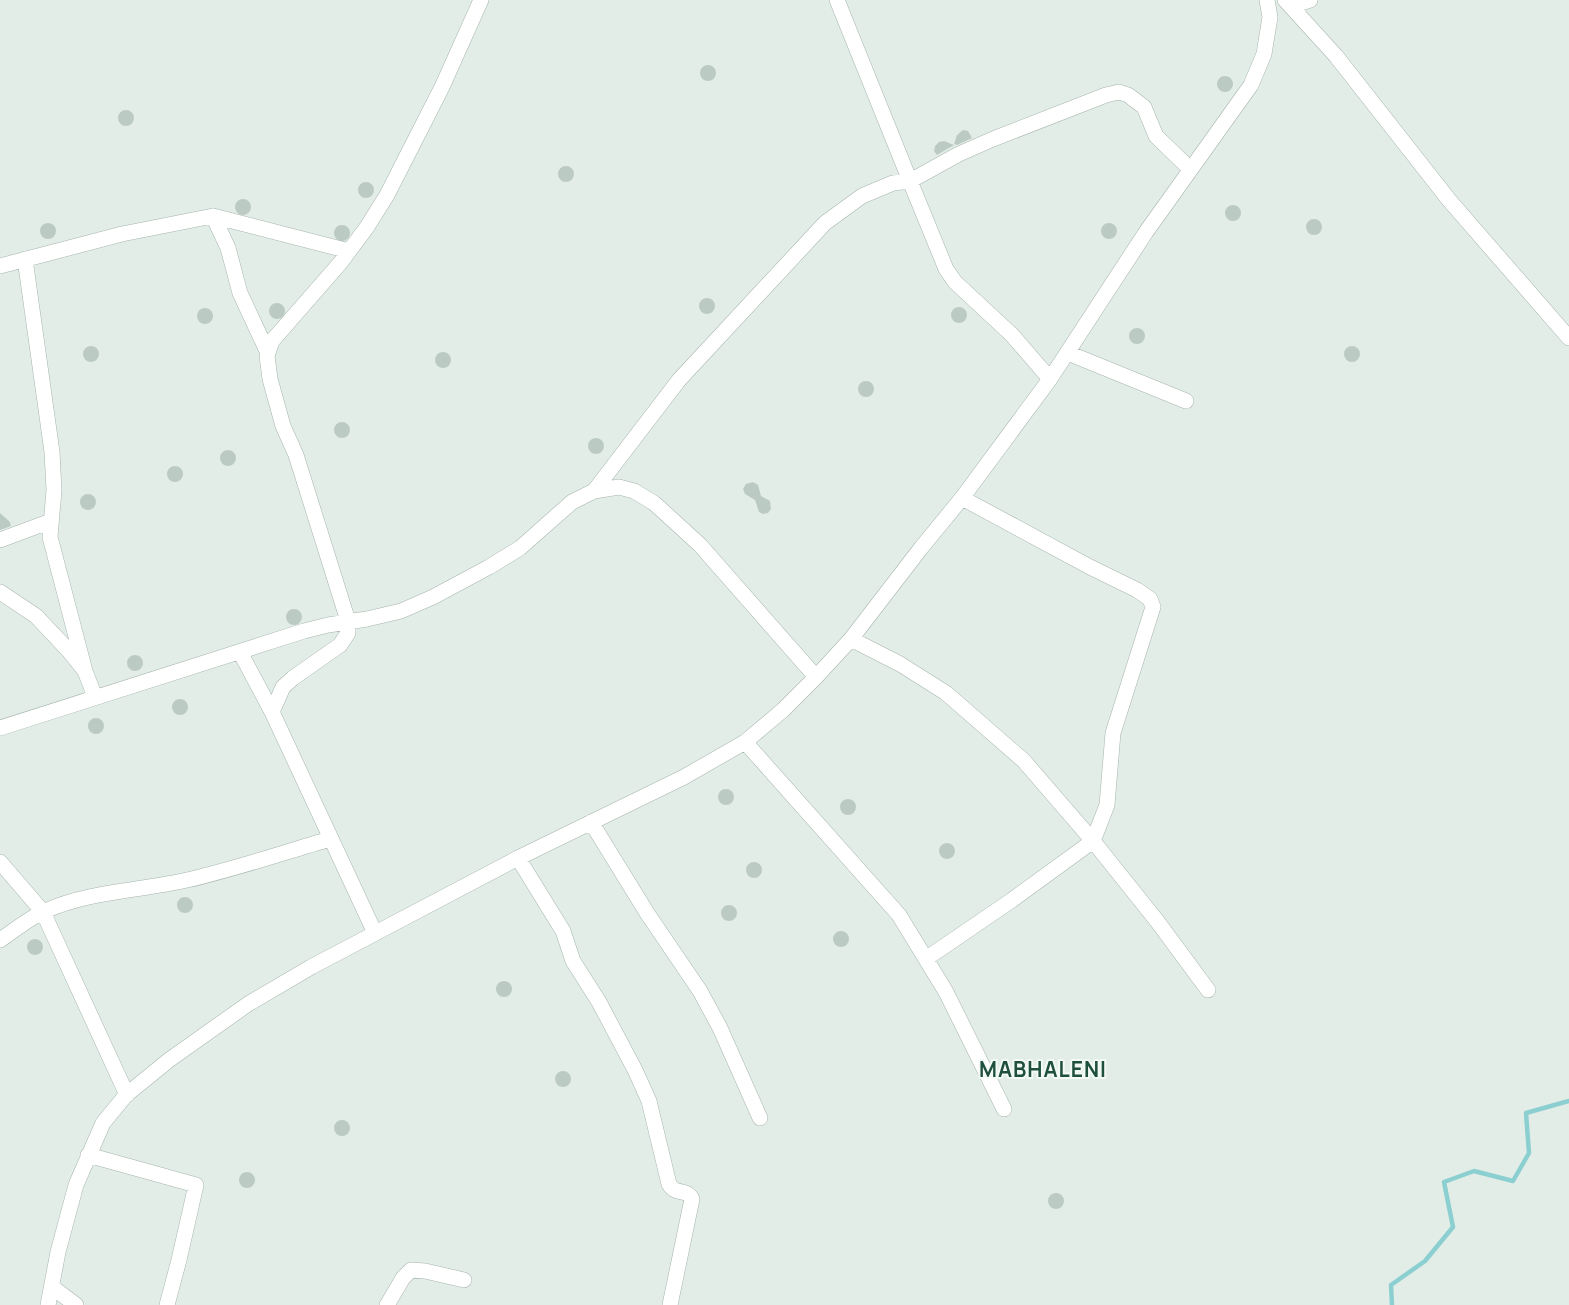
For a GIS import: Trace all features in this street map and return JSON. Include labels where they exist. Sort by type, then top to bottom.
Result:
[{"type":"street","points":[[267,352],[276,336],[350,252],[382,203],[442,87],[481,0]]},
{"type":"street","points":[[838,0],[946,269],[955,282],[1012,335],[1050,379]]},
{"type":"street","points":[[48,1305],[58,1252],[76,1185],[103,1123],[127,1095],[169,1060],[248,1004],[311,967],[518,858],[684,777],[745,742],[783,710],[816,677],[851,639],[962,498],[1050,379],[1190,169],[1251,85],[1264,54],[1270,17],[1267,0]]},
{"type":"street","points":[[1288,3],[1310,0]]},
{"type":"street","points":[[1288,3],[1336,56],[1449,200],[1569,338]]},
{"type":"street","points":[[594,491],[679,380],[825,223],[862,196],[893,183],[910,182],[959,154],[1106,95],[1119,92],[1128,95],[1144,107],[1156,136],[1190,169]]},
{"type":"street","points":[[0,266],[122,234],[213,216],[350,252]]},
{"type":"street","points":[[213,216],[228,248],[240,293],[267,352],[267,370],[283,426],[296,455],[348,621],[348,633],[340,645],[293,678],[283,688],[272,712]]},
{"type":"street","points":[[25,259],[52,452],[54,490],[50,537],[85,670],[95,697]]},
{"type":"street","points":[[1068,353],[1186,401]]},
{"type":"street","points":[[0,728],[304,631],[401,611],[433,597],[520,548],[572,502],[594,491],[619,487],[634,491],[654,503],[700,546],[816,677]]},
{"type":"street","points":[[927,958],[1012,900],[1093,841],[1107,805],[1114,726],[1153,607],[1150,599],[1137,590],[1090,567],[962,498]]},
{"type":"street","points":[[0,540],[51,521]]},
{"type":"street","points":[[0,592],[36,616],[70,651],[85,670]]},
{"type":"street","points":[[851,639],[900,664],[946,693],[1024,761],[1093,841],[1157,921],[1208,990]]},
{"type":"street","points":[[240,652],[272,712],[375,933]]},
{"type":"street","points":[[745,742],[899,915],[946,992],[1004,1108]]},
{"type":"street","points":[[591,822],[646,913],[700,991],[720,1028],[760,1118]]},
{"type":"street","points":[[0,940],[42,912],[75,900],[105,893],[184,881],[226,871],[330,839]]},
{"type":"street","points":[[518,858],[563,931],[573,961],[599,1002],[635,1070],[649,1101],[669,1184],[672,1189],[677,1192],[686,1193],[692,1199],[670,1305]]},
{"type":"street","points":[[0,862],[42,912],[127,1095]]},
{"type":"street","points":[[88,1154],[196,1185],[167,1305]]},
{"type":"street","points":[[387,1305],[403,1278],[411,1270],[425,1271],[464,1280]]},
{"type":"street","points":[[52,1288],[76,1305]]},
{"type":"building","points":[[708,65],[714,67],[716,73],[714,79],[708,81],[702,79],[700,73],[702,67]]},
{"type":"building","points":[[1225,76],[1231,78],[1233,84],[1231,90],[1225,92],[1219,90],[1217,84],[1219,78]]},
{"type":"building","points":[[126,110],[132,112],[134,118],[132,124],[126,126],[120,124],[118,118],[120,112]]},
{"type":"building","points":[[963,130],[968,131],[972,138],[957,145],[954,144],[957,135]]},
{"type":"building","points":[[944,141],[954,145],[937,155],[934,151],[935,146],[939,142]]},
{"type":"building","points":[[566,166],[572,168],[574,174],[572,180],[566,182],[560,180],[558,174],[560,168]]},
{"type":"building","points":[[366,182],[372,184],[374,190],[372,196],[366,198],[360,196],[358,190],[360,184]]},
{"type":"building","points":[[243,199],[249,201],[251,207],[249,213],[243,215],[237,213],[235,207],[237,201]]},
{"type":"building","points":[[1233,205],[1239,207],[1241,213],[1239,219],[1233,221],[1227,219],[1225,213],[1227,207]]},
{"type":"building","points":[[1314,219],[1320,221],[1322,227],[1320,233],[1314,235],[1308,233],[1306,227],[1308,221]]},
{"type":"building","points":[[48,223],[54,225],[56,231],[54,237],[48,239],[42,237],[40,231],[42,225]]},
{"type":"building","points":[[1109,223],[1115,225],[1117,231],[1115,237],[1109,239],[1103,237],[1101,231],[1103,225]]},
{"type":"building","points":[[342,225],[350,233],[342,241],[334,233]]},
{"type":"building","points":[[707,298],[713,300],[715,306],[713,312],[707,314],[701,312],[699,306],[701,300]]},
{"type":"building","points":[[277,303],[285,311],[277,319],[269,311]]},
{"type":"building","points":[[959,307],[965,309],[967,315],[965,321],[959,323],[953,321],[951,315],[953,309]]},
{"type":"building","points":[[205,308],[211,310],[213,316],[211,322],[205,324],[199,322],[197,316],[199,310]]},
{"type":"building","points":[[1137,328],[1143,330],[1145,336],[1143,342],[1137,344],[1131,342],[1129,336],[1131,330]]},
{"type":"building","points":[[91,346],[97,348],[99,354],[97,360],[91,362],[85,360],[83,354],[85,348]]},
{"type":"building","points":[[1352,346],[1358,348],[1360,354],[1358,360],[1352,362],[1346,360],[1344,354],[1346,348]]},
{"type":"building","points":[[443,352],[449,354],[451,360],[449,366],[443,368],[437,366],[435,360],[437,354]]},
{"type":"building","points":[[866,381],[872,383],[874,389],[872,395],[866,397],[860,395],[858,389],[860,383]]},
{"type":"building","points":[[342,422],[348,424],[350,430],[348,436],[342,438],[336,436],[334,430],[336,424]]},
{"type":"building","points":[[596,438],[602,440],[604,446],[602,452],[596,454],[590,452],[588,446],[590,440]]},
{"type":"building","points":[[228,450],[234,452],[236,458],[234,464],[228,466],[222,464],[220,458],[222,452]]},
{"type":"building","points":[[175,466],[181,468],[183,474],[181,480],[175,482],[169,480],[167,474],[169,468]]},
{"type":"building","points":[[753,482],[758,485],[761,496],[770,501],[771,509],[768,513],[763,514],[759,512],[755,500],[745,494],[743,489],[746,484]]},
{"type":"building","points":[[88,494],[94,496],[96,502],[94,508],[88,510],[82,508],[80,502],[82,496]]},
{"type":"building","points":[[0,513],[10,522],[11,526],[0,530]]},
{"type":"building","points":[[294,609],[300,611],[302,617],[300,623],[294,625],[288,623],[286,617],[288,611]]},
{"type":"building","points":[[135,655],[141,657],[143,663],[141,669],[135,671],[129,669],[127,663],[129,657]]},
{"type":"building","points":[[180,699],[186,701],[188,707],[186,713],[180,715],[174,713],[172,707],[174,701]]},
{"type":"building","points":[[96,718],[102,720],[104,726],[102,732],[96,734],[90,732],[88,726],[90,720]]},
{"type":"building","points":[[726,789],[732,791],[734,797],[732,803],[726,805],[720,803],[718,797],[720,791]]},
{"type":"building","points":[[848,799],[854,801],[856,807],[854,813],[848,815],[842,813],[840,807],[842,801]]},
{"type":"building","points":[[947,843],[953,845],[955,851],[953,857],[947,859],[941,857],[939,851],[941,845]]},
{"type":"building","points":[[754,862],[760,864],[762,870],[760,876],[754,878],[748,876],[746,870],[748,864]]},
{"type":"building","points":[[185,897],[191,899],[193,905],[191,911],[185,913],[179,911],[177,905],[179,899]]},
{"type":"building","points":[[729,905],[735,907],[737,913],[735,919],[729,921],[723,919],[721,913],[723,907]]},
{"type":"building","points":[[841,931],[847,933],[849,939],[847,945],[841,947],[835,945],[833,939],[835,933]]},
{"type":"building","points":[[35,939],[41,941],[43,947],[41,953],[35,955],[29,953],[27,947],[29,941]]},
{"type":"building","points":[[504,981],[510,983],[512,989],[510,995],[504,997],[498,995],[496,989],[498,983]]},
{"type":"building","points":[[563,1071],[569,1073],[571,1079],[569,1085],[563,1087],[557,1085],[555,1079],[557,1073]]},
{"type":"building","points":[[342,1120],[348,1122],[350,1128],[348,1134],[342,1136],[336,1134],[334,1128],[336,1122]]},
{"type":"building","points":[[247,1172],[253,1174],[255,1180],[253,1186],[247,1188],[241,1186],[239,1180],[241,1174]]},
{"type":"building","points":[[1056,1193],[1062,1195],[1064,1201],[1062,1207],[1056,1209],[1050,1207],[1048,1201],[1050,1195]]},
{"type":"waterway","points":[[1392,1305],[1391,1285],[1425,1261],[1453,1227],[1444,1182],[1474,1171],[1513,1181],[1529,1153],[1526,1113],[1569,1101]]},
{"type":"district","name":"MABHALENI","points":[[1043,1070]]}]
